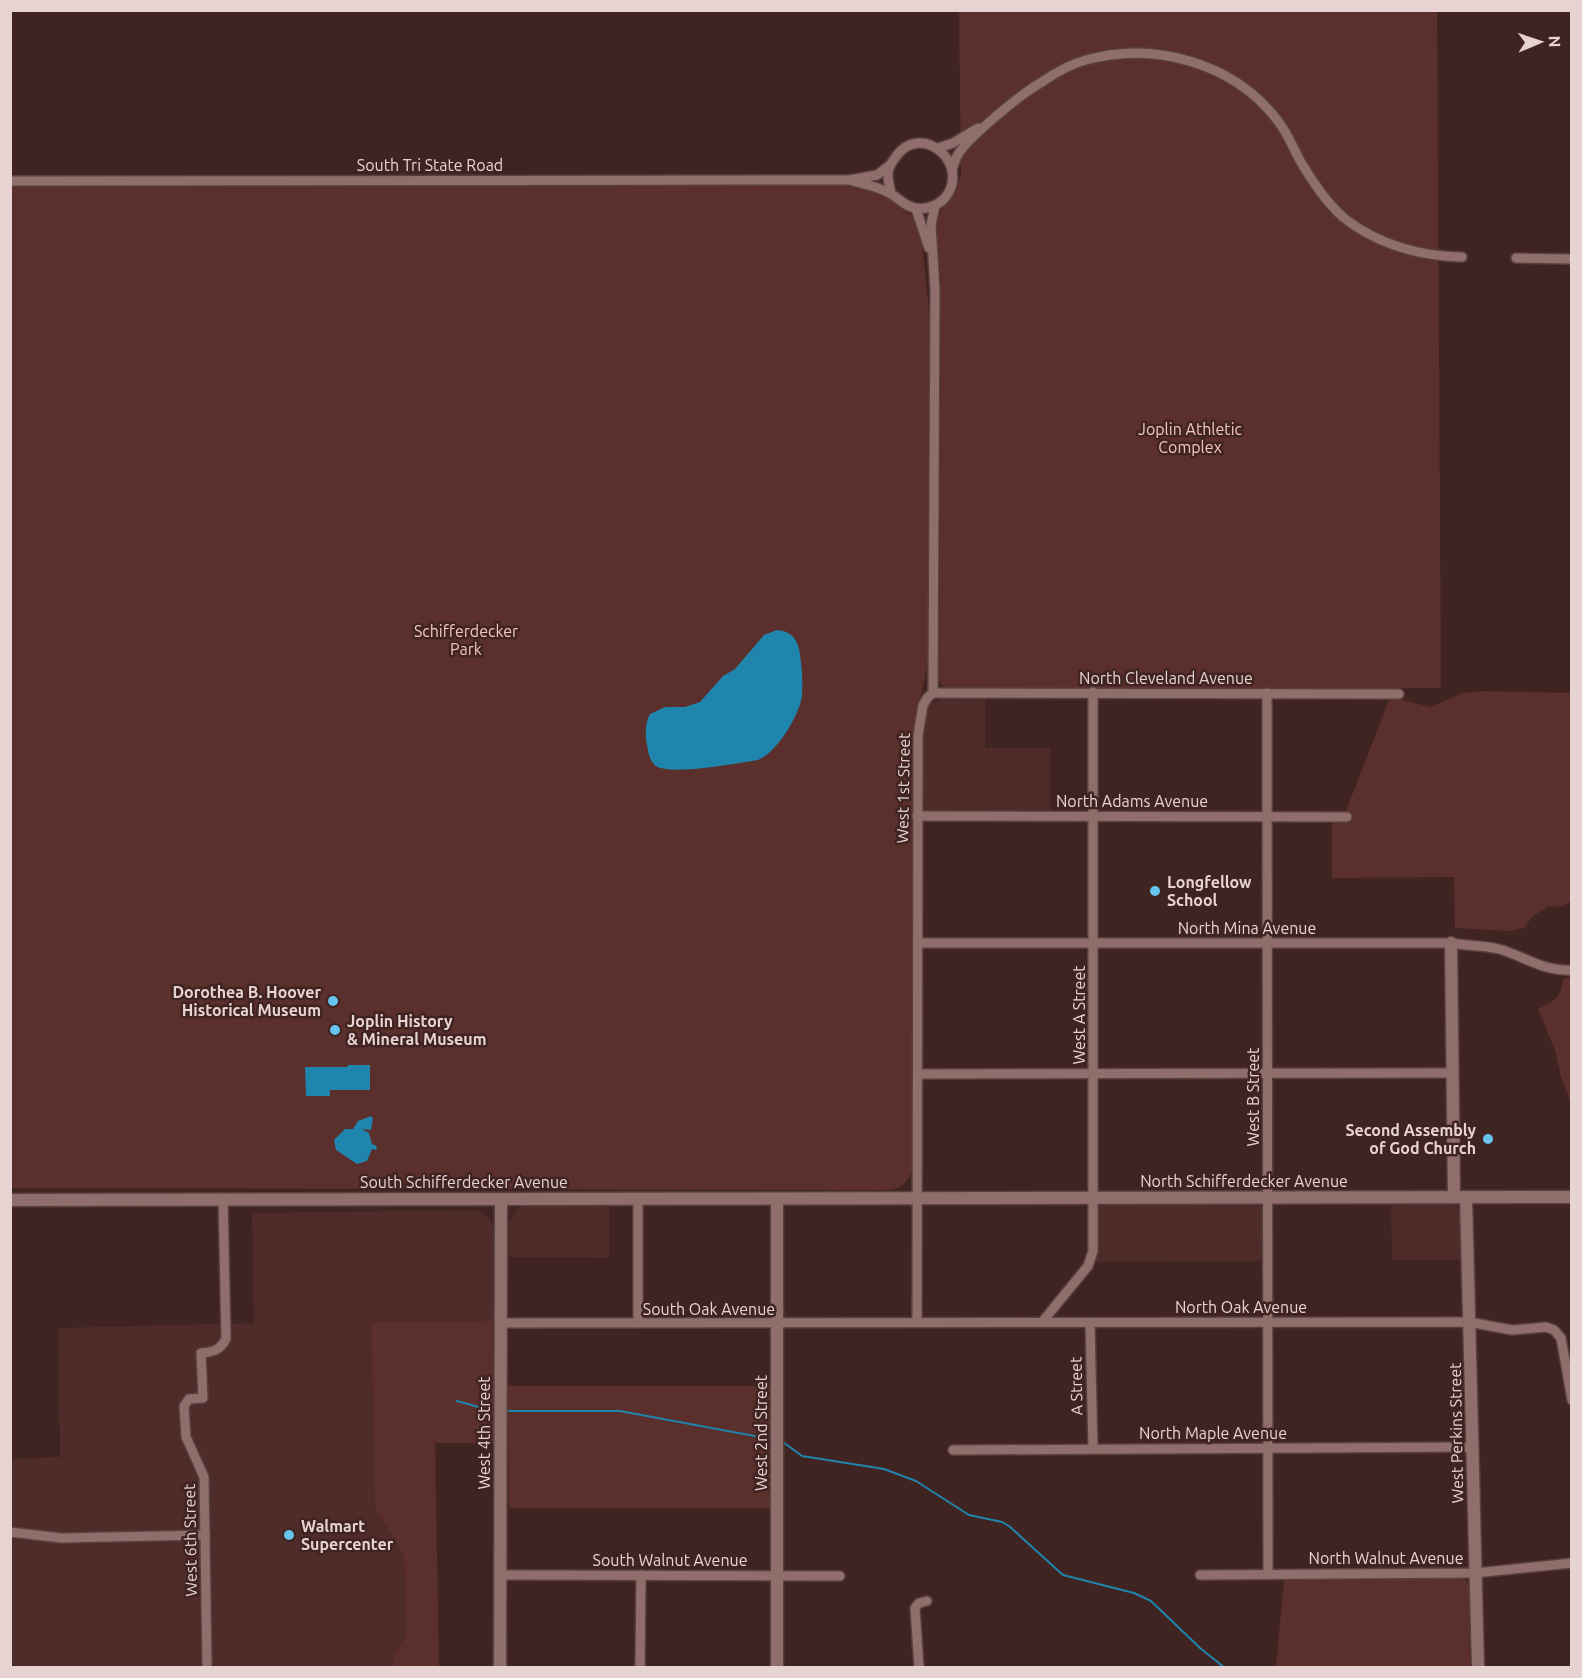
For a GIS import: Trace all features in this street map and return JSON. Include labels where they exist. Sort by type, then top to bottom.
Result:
[{"type":"street","points":[[952,169],[957,155],[988,123],[1034,86],[1055,74],[1085,60],[1130,52],[1170,55],[1215,70],[1243,87],[1266,106],[1279,122],[1322,194],[1346,220],[1389,244],[1411,252],[1462,257]]},
{"type":"street","points":[[916,209],[935,206],[950,190],[953,180],[952,169],[947,157],[938,148],[953,143],[988,123]]},
{"type":"street","name":"South Tri State Road","points":[[10,181],[849,180],[878,175],[890,165],[900,150],[912,144],[925,144],[938,148]]},
{"type":"street","points":[[890,165],[888,174],[891,194]]},
{"type":"street","name":"South Tri State Road","points":[[849,180],[891,194],[905,205],[916,209]]},
{"type":"street","name":"West 1st Street","points":[[916,1322],[917,816],[920,721],[923,705],[933,693],[935,289],[932,225],[935,206]]},
{"type":"street","name":"West 1st Street","points":[[916,209],[932,259]]},
{"type":"street","points":[[1516,258],[1572,259]]},
{"type":"street","name":"West A Street","points":[[1043,1321],[1088,1266],[1093,1251],[1094,692]]},
{"type":"street","name":"North Cleveland Avenue","points":[[933,693],[1399,694]]},
{"type":"street","name":"West B Street","points":[[1267,693],[1268,1574]]},
{"type":"street","name":"North Adams Avenue","points":[[917,816],[1347,817]]},
{"type":"street","name":"North Mina Avenue","points":[[918,943],[1451,943],[1497,949],[1537,965],[1572,970]]},
{"type":"street","name":"West Perkins Street","points":[[1451,943],[1452,1073],[1469,1322],[1478,1668]]},
{"type":"street","points":[[918,1074],[1452,1073]]},
{"type":"street","name":"North Schifferdecker Avenue","points":[[917,1198],[1572,1197]]},
{"type":"street","name":"West 6th Street","points":[[207,1664],[204,1477],[186,1437],[184,1406],[189,1399],[203,1398],[201,1353],[216,1351],[222,1347],[226,1339],[223,1198]]},
{"type":"street","points":[[638,1198],[638,1323]]},
{"type":"street","name":"South Schifferdecker Avenue","points":[[10,1200],[917,1198]]},
{"type":"street","name":"West 4th Street","points":[[500,1668],[501,1199]]},
{"type":"street","name":"West 2nd Street","points":[[777,1199],[777,1668]]},
{"type":"street","name":"North Oak Avenue","points":[[916,1322],[1469,1322],[1512,1330],[1546,1327],[1554,1330],[1561,1338],[1572,1400]]},
{"type":"street","name":"South Oak Avenue","points":[[501,1323],[916,1322]]},
{"type":"street","name":"A Street","points":[[1090,1323],[1093,1449]]},
{"type":"street","name":"North Maple Avenue","points":[[953,1450],[1472,1447]]},
{"type":"street","points":[[10,1532],[61,1538],[205,1535]]},
{"type":"street","name":"North Walnut Avenue","points":[[1200,1575],[1475,1573],[1572,1563]]},
{"type":"street","name":"South Walnut Avenue","points":[[500,1575],[840,1576]]},
{"type":"street","points":[[640,1668],[641,1575]]},
{"type":"street","points":[[919,1668],[915,1608],[919,1603],[927,1602]]},
{"type":"shaded area","points":[[985,697],[985,748],[1050,748],[1050,810],[928,812],[923,808],[924,729],[929,705],[943,698]]},
{"type":"shaded area","points":[[1257,1203],[1262,1207],[1262,1261],[1095,1262],[1098,1251],[1098,1209],[1100,1204]]},
{"type":"shaded area","points":[[1391,1203],[1451,1203],[1457,1207],[1461,1215],[1463,1260],[1392,1260]]},
{"type":"shaded area","points":[[609,1204],[609,1258],[508,1257],[509,1222],[514,1212],[522,1206]]},
{"type":"shaded area","points":[[479,1210],[490,1218],[493,1227],[493,1321],[371,1322],[375,1508],[404,1555],[406,1635],[393,1657],[397,1667],[11,1667],[10,1459],[60,1457],[58,1328],[254,1323],[252,1213]]},
{"type":"green space","name":"Joplin Athletic Complex","points":[[959,11],[1437,11],[1441,688],[947,688],[942,685],[939,679],[941,285],[936,225],[942,208],[957,190],[961,175]]},
{"type":"green space","name":"Schifferdecker Park","points":[[11,183],[848,183],[887,195],[912,216],[922,243],[932,341],[929,657],[913,734],[912,1167],[905,1183],[890,1190],[11,1188]]},
{"type":"green space","points":[[1481,691],[1571,693],[1571,901],[1561,907],[1548,906],[1533,916],[1524,928],[1511,931],[1455,928],[1454,877],[1332,878],[1332,821],[1346,811],[1390,697],[1431,707],[1462,693]]},
{"type":"green space","points":[[1564,978],[1571,978],[1571,1103],[1561,1077],[1555,1050],[1538,1009],[1556,998]]},
{"type":"green space","points":[[493,1321],[493,1443],[435,1443],[439,1667],[397,1667],[393,1657],[406,1635],[404,1555],[375,1508],[371,1322]]},
{"type":"green space","points":[[508,1386],[773,1386],[773,1508],[509,1508]]},
{"type":"green space","points":[[1464,1578],[1469,1584],[1470,1667],[1276,1667],[1284,1579]]},
{"type":"water","points":[[777,630],[790,634],[798,646],[802,689],[801,701],[795,717],[772,750],[758,760],[705,768],[675,770],[656,766],[649,754],[646,737],[646,725],[650,714],[665,707],[685,707],[700,702],[723,676],[735,669],[764,635]]},
{"type":"water","points":[[348,1065],[370,1065],[370,1090],[330,1090],[330,1096],[306,1096],[305,1067],[347,1067]]},
{"type":"water","points":[[371,1116],[373,1119],[371,1130],[362,1129],[369,1133],[372,1144],[377,1146],[376,1150],[372,1149],[367,1161],[357,1164],[336,1150],[334,1140],[345,1129],[353,1129],[358,1121]]},
{"type":"waterway","points":[[457,1401],[489,1410]]},
{"type":"waterway","points":[[505,1411],[620,1411],[771,1439]]},
{"type":"waterway","points":[[783,1442],[802,1456],[884,1469],[916,1481],[969,1515],[1002,1522],[1063,1575],[1134,1593],[1151,1601],[1200,1648],[1225,1668]]},
{"type":"place","name":"Longfellow School","points":[[1155,891]]},
{"type":"place","name":"Dorothea B. Hoover Historical Museum","points":[[333,1001]]},
{"type":"place","name":"Joplin History & Mineral Museum","points":[[335,1030]]},
{"type":"place","name":"Second Assembly of God Church","points":[[1488,1139]]},
{"type":"place","name":"Walmart Supercenter","points":[[289,1535]]}]
